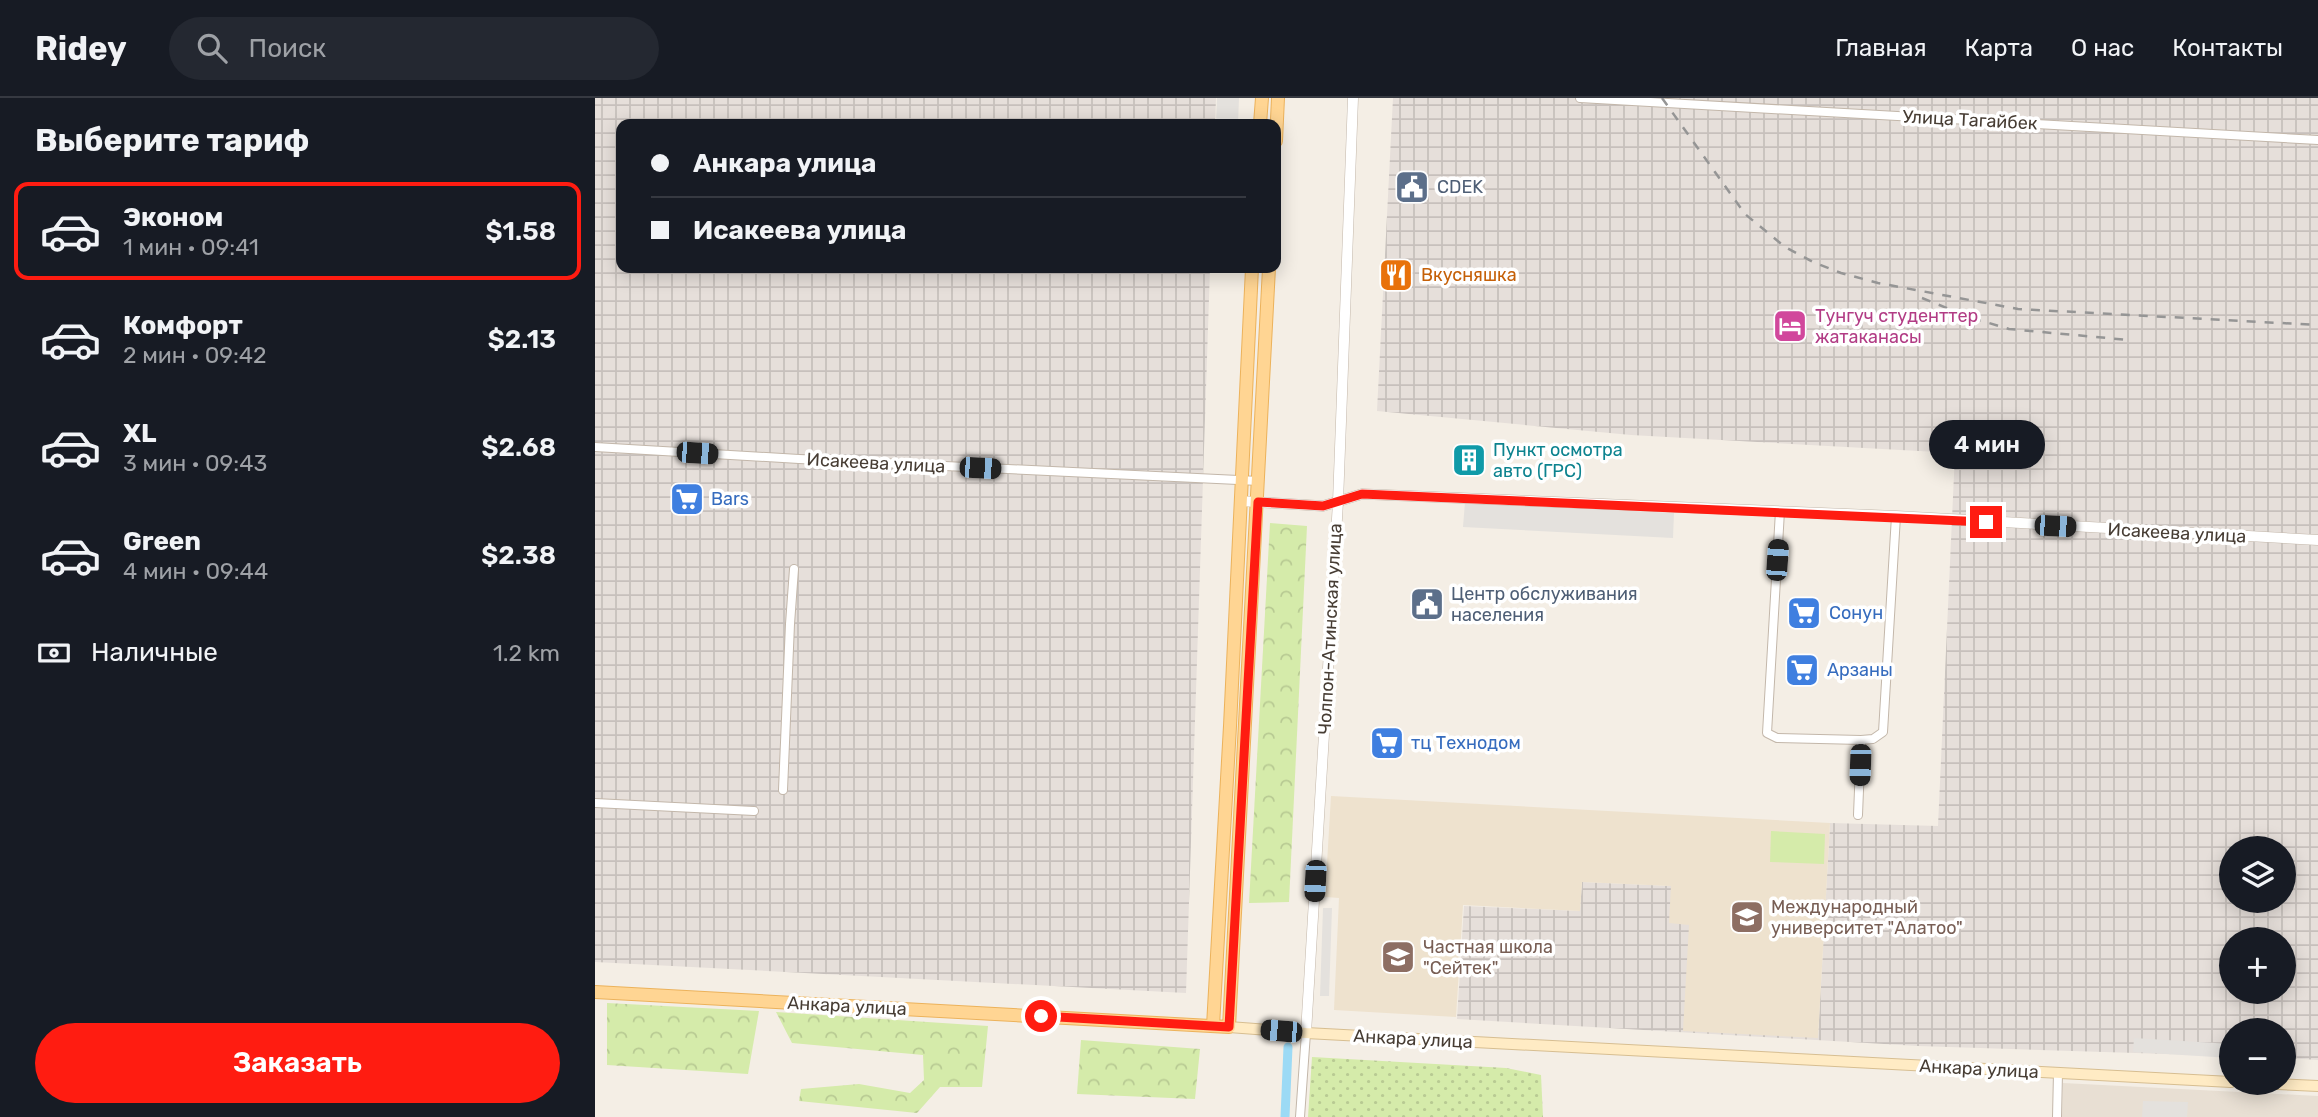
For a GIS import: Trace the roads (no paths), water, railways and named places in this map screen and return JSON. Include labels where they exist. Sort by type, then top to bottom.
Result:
[{"type":"main road","points":[[1260,119],[1262,98]]},
{"type":"main road","points":[[1277,119],[1278,98]]},
{"type":"main road","points":[[1213,1026],[1252,273]]},
{"type":"main road","points":[[1229,1027],[1269,273]]},
{"type":"main road","points":[[1230,726],[1246,727]]},
{"type":"main road","name":"Анкара улица","points":[[595,992],[2219,1081]]},
{"type":"main road","points":[[2296,1085],[2318,1086]]},
{"type":"street","name":"Чолпон-Атинская улица","points":[[1306,1033],[1338,502],[1353,98]]},
{"type":"street","name":"Улица Тагайбек","points":[[1580,98],[2318,140]]},
{"type":"street","name":"Исакеева улица","points":[[595,447],[1259,481]]},
{"type":"street","name":"Исакеева улица","points":[[1240,501],[1317,506],[1362,494],[1896,516],[2318,540]]},
{"type":"street","points":[[1780,512],[1767,733],[1777,738],[1861,740],[1873,739],[1883,732],[1896,516]]},
{"type":"street","points":[[783,790],[794,569]]},
{"type":"street","points":[[1858,815],[1861,740]]},
{"type":"street","points":[[595,803],[754,811]]},
{"type":"street","points":[[1300,1117],[1306,1033]]},
{"type":"street","points":[[2057,1117],[2058,1073]]},
{"type":"waterway","points":[[1285,1117],[1288,1047]]},
{"type":"railway","points":[[1662,98],[1745,214],[1785,247],[1841,273],[1878,283],[2018,309],[2318,325]]},
{"type":"railway","points":[[1922,298],[1969,317],[2009,329],[2129,340]]},
{"type":"place","name":"CDEK","points":[[1412,187]]},
{"type":"place","name":"Вкусняшка","points":[[1396,275]]},
{"type":"place","name":"Тунгуч студенттер жатаканасы","points":[[1790,326]]},
{"type":"place","name":"Пункт осмотра авто (ГРС)","points":[[1469,460]]},
{"type":"place","name":"Bars","points":[[687,499]]},
{"type":"place","name":"Центр обслуживания населения","points":[[1427,604]]},
{"type":"place","name":"Сонун","points":[[1804,613]]},
{"type":"place","name":"Арзаны","points":[[1802,670]]},
{"type":"place","name":"тц Технодом","points":[[1387,743]]},
{"type":"place","name":"Международный университет \"Алатоо\"","points":[[1747,917]]},
{"type":"place","name":"Частная школа \"Сейтек\"","points":[[1398,957]]}]
